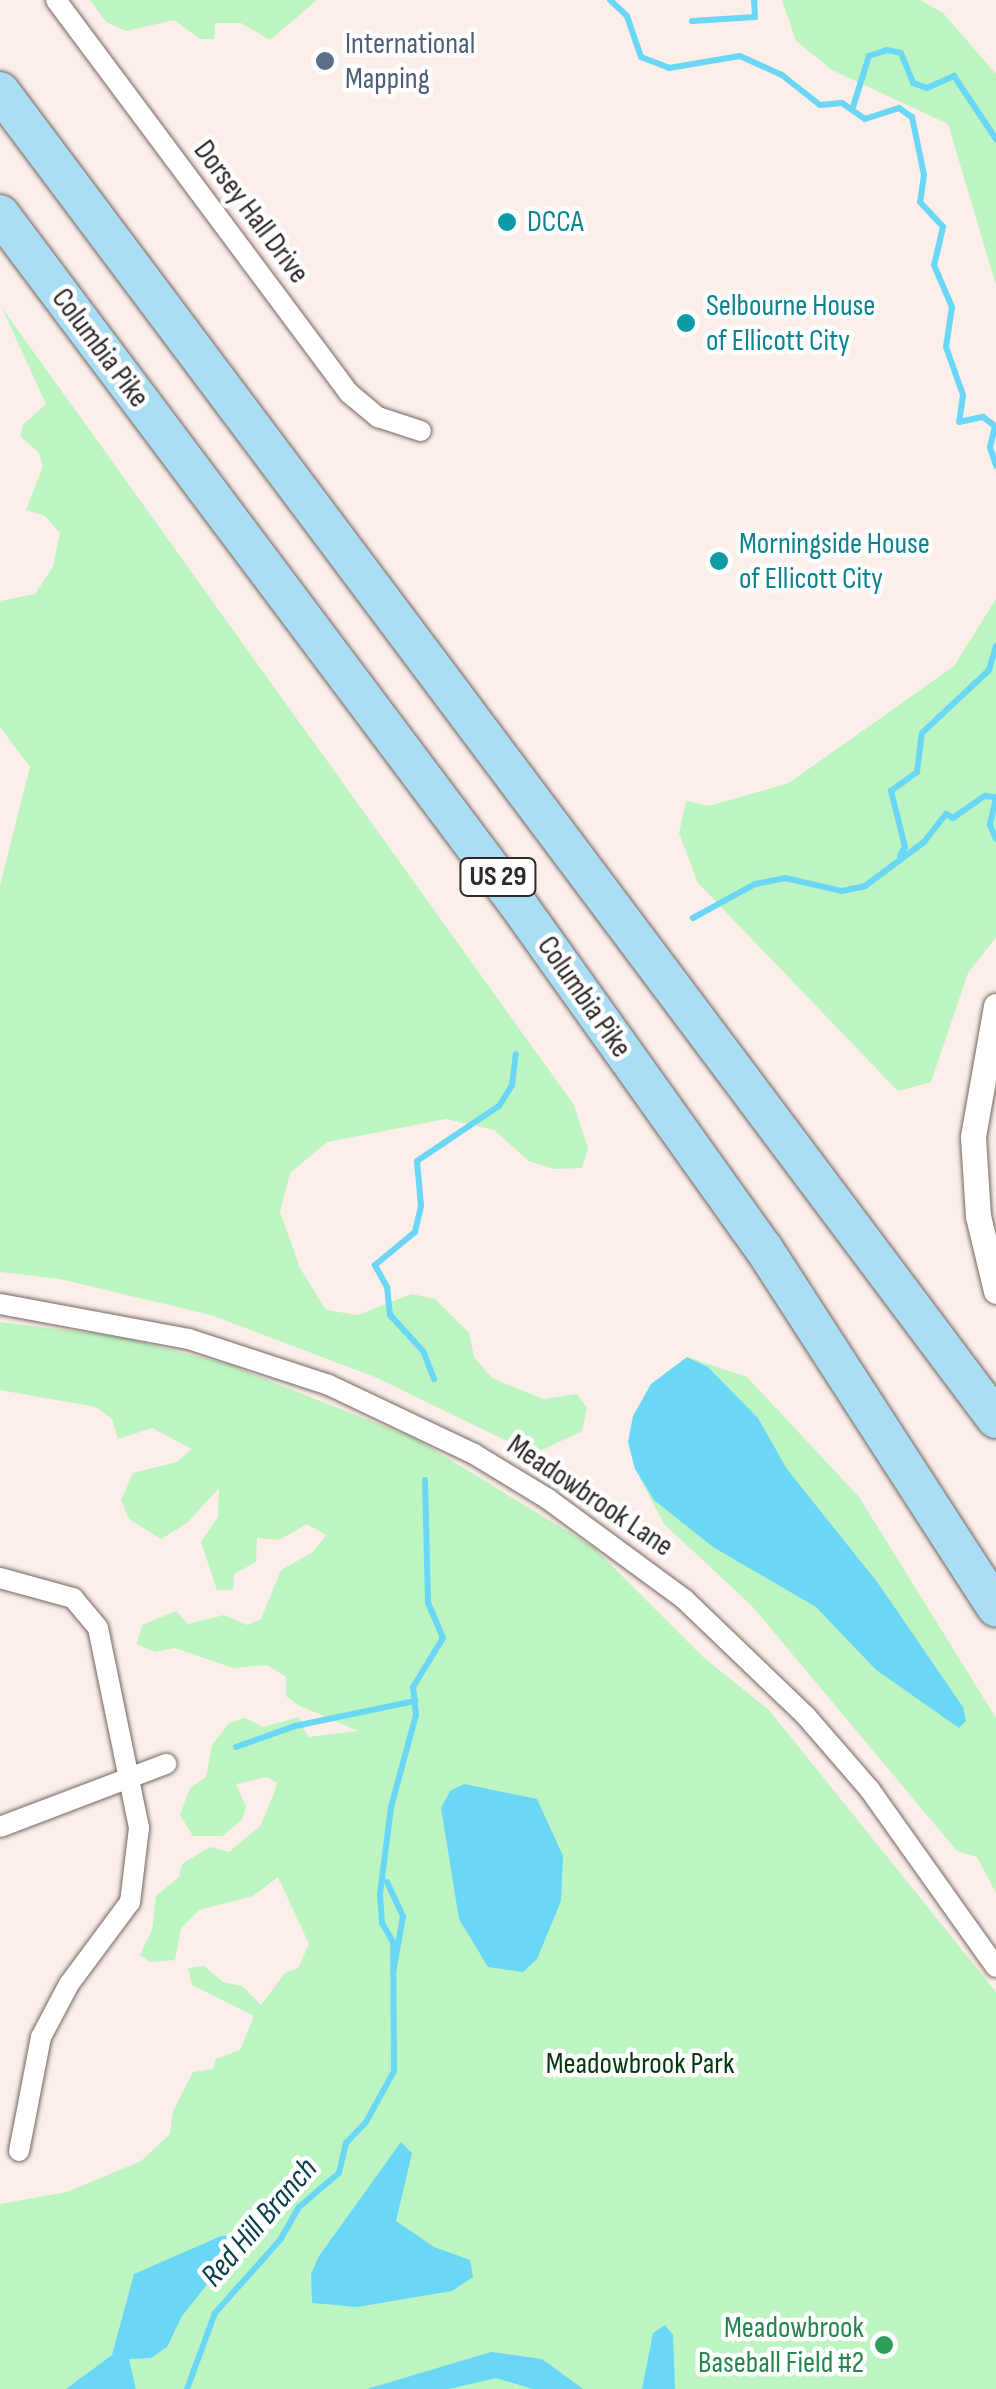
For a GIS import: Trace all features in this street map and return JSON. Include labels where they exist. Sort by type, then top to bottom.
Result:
[{"type":"highway","name":"US 29","points":[[0,90],[996,1419]]},
{"type":"highway","name":"Columbia Pike","points":[[0,214],[517,903],[764,1249],[996,1608]]},
{"type":"highway","points":[[955,1364],[996,1428]]},
{"type":"highway","points":[[967,1561],[996,1618]]},
{"type":"street","name":"Dorsey Hall Drive","points":[[56,0],[349,393],[378,417],[420,431]]},
{"type":"street","points":[[996,1006],[972,1137],[978,1216],[996,1291]]},
{"type":"street","name":"Meadowbrook Lane","points":[[0,1304],[190,1338],[329,1385],[474,1454],[562,1508],[684,1598],[806,1716],[870,1790],[996,1967]]},
{"type":"street","points":[[0,1578],[50,1589],[87,1608],[105,1655],[139,1828],[136,1882],[119,1920],[70,1984],[42,2037],[19,2150]]},
{"type":"street","points":[[0,1827],[129,1773],[166,1764]]},
{"type":"green space","points":[[90,0],[317,0],[270,40],[241,23],[215,23],[214,39],[200,39],[174,20],[126,31],[106,22]]},
{"type":"green space","points":[[782,0],[920,0],[943,13],[996,74],[996,285],[948,124],[832,70],[796,41]]},
{"type":"green space","points":[[2,308],[574,1105],[588,1149],[582,1168],[554,1169],[529,1161],[494,1130],[446,1119],[327,1142],[290,1173],[280,1212],[300,1268],[326,1310],[358,1315],[411,1294],[435,1299],[469,1333],[474,1357],[492,1378],[543,1399],[577,1394],[587,1408],[582,1431],[542,1450],[513,1444],[375,1377],[211,1315],[60,1279],[0,1272],[0,885],[30,767],[0,727],[0,601],[35,594],[53,567],[60,533],[45,516],[26,510],[43,467],[39,453],[20,436],[23,425],[46,404]]},
{"type":"green space","points":[[996,599],[996,937],[968,973],[931,1082],[898,1091],[698,883],[679,833],[686,801],[709,806],[789,783],[954,666]]},
{"type":"green space","name":"Meadowbrook Park","points":[[0,1322],[120,1337],[227,1364],[416,1439],[593,1547],[703,1657],[769,1710],[996,1992],[996,2389],[0,2389],[0,2204],[67,2192],[141,2161],[170,2134],[173,2111],[193,2072],[213,2069],[216,2059],[240,2050],[254,2016],[192,1985],[188,1968],[204,1966],[223,1982],[242,1986],[261,2005],[285,1973],[298,1968],[309,1944],[278,1877],[253,1896],[199,1910],[181,1928],[175,1960],[150,1962],[140,1955],[152,1930],[156,1896],[179,1877],[182,1864],[210,1847],[229,1852],[260,1826],[274,1793],[277,1783],[267,1777],[236,1784],[246,1807],[242,1820],[222,1836],[193,1836],[180,1815],[190,1788],[206,1777],[212,1745],[229,1723],[245,1718],[263,1727],[299,1717],[308,1737],[358,1731],[298,1705],[286,1696],[286,1677],[267,1665],[233,1668],[175,1648],[155,1652],[137,1644],[142,1625],[176,1611],[188,1624],[224,1615],[247,1625],[261,1619],[281,1570],[313,1552],[326,1535],[307,1524],[279,1540],[257,1538],[256,1562],[234,1574],[233,1590],[217,1590],[201,1542],[218,1517],[219,1488],[187,1523],[161,1539],[129,1519],[121,1500],[133,1473],[177,1462],[192,1449],[152,1428],[118,1439],[112,1419],[96,1407],[0,1390]]},
{"type":"green space","points":[[687,1357],[747,1377],[859,1497],[996,1718],[996,1893],[977,1857],[957,1851],[752,1606],[664,1524],[635,1469],[654,1500],[816,1607],[875,1669],[963,1707],[878,1583],[787,1469],[758,1418],[708,1367]]},
{"type":"water","points":[[687,1357],[708,1367],[758,1418],[787,1469],[878,1583],[963,1707],[966,1721],[959,1728],[875,1669],[816,1607],[713,1547],[654,1500],[635,1469],[628,1442],[633,1416],[651,1384]]},
{"type":"water","points":[[464,1784],[537,1799],[563,1856],[561,1901],[537,1959],[523,1972],[488,1967],[459,1919],[441,1808],[450,1791]]},
{"type":"water","points":[[401,2142],[412,2153],[396,2221],[434,2247],[470,2260],[473,2277],[452,2291],[357,2307],[312,2303],[311,2274],[319,2256]]},
{"type":"water","points":[[221,2236],[231,2236],[233,2252],[182,2316],[167,2347],[151,2358],[129,2359],[136,2389],[66,2389],[112,2355],[134,2274]]},
{"type":"water","points":[[665,2325],[673,2335],[675,2389],[642,2389],[653,2333]]},
{"type":"water","points":[[491,2352],[542,2359],[583,2389],[533,2389],[496,2378],[449,2389],[367,2389]]},
{"type":"waterway","name":"Red Hill Branch","points":[[610,0],[627,16],[641,57],[669,68],[740,56],[782,75],[820,105],[842,103],[865,119],[899,108],[912,117],[924,175],[920,202],[943,227],[934,265],[952,307],[946,347],[963,395],[959,422],[983,417],[995,426],[990,447],[996,466]]},
{"type":"waterway","name":"Red Hill Branch","points":[[692,21],[755,17],[754,0]]},
{"type":"waterway","name":"Red Hill Branch","points":[[853,107],[869,56],[887,50],[901,53],[913,83],[927,88],[954,76],[996,139]]},
{"type":"waterway","name":"Red Hill Branch","points":[[900,855],[905,847],[891,791],[917,772],[922,733],[989,670],[996,646]]},
{"type":"waterway","name":"Red Hill Branch","points":[[693,918],[755,884],[785,878],[842,891],[865,886],[924,842],[946,814],[953,818],[985,796],[996,797]]},
{"type":"waterway","points":[[996,798],[990,825],[996,839]]},
{"type":"waterway","name":"Red Hill Branch","points":[[434,1379],[423,1351],[390,1315],[387,1287],[375,1265],[415,1232],[421,1206],[417,1161],[499,1106],[512,1085],[516,1054]]},
{"type":"waterway","name":"Red Hill Branch","points":[[187,2389],[215,2313],[280,2240],[299,2207],[339,2173],[346,2143],[366,2122],[394,2071],[393,1942],[382,1923],[380,1894],[391,1807],[416,1715],[413,1687],[443,1638],[428,1603],[425,1480]]},
{"type":"waterway","points":[[236,1747],[295,1726],[415,1701]]},
{"type":"waterway","name":"Red Hill Branch","points":[[387,1882],[403,1916],[393,1973]]},
{"type":"place","name":"International Mapping","points":[[325,61]]},
{"type":"place","name":"DCCA","points":[[507,222]]},
{"type":"place","name":"Selbourne House of Ellicott City","points":[[686,323]]},
{"type":"place","name":"Morningside House of Ellicott City","points":[[719,561]]},
{"type":"place","name":"Meadowbrook Baseball Field #2","points":[[884,2345]]}]
